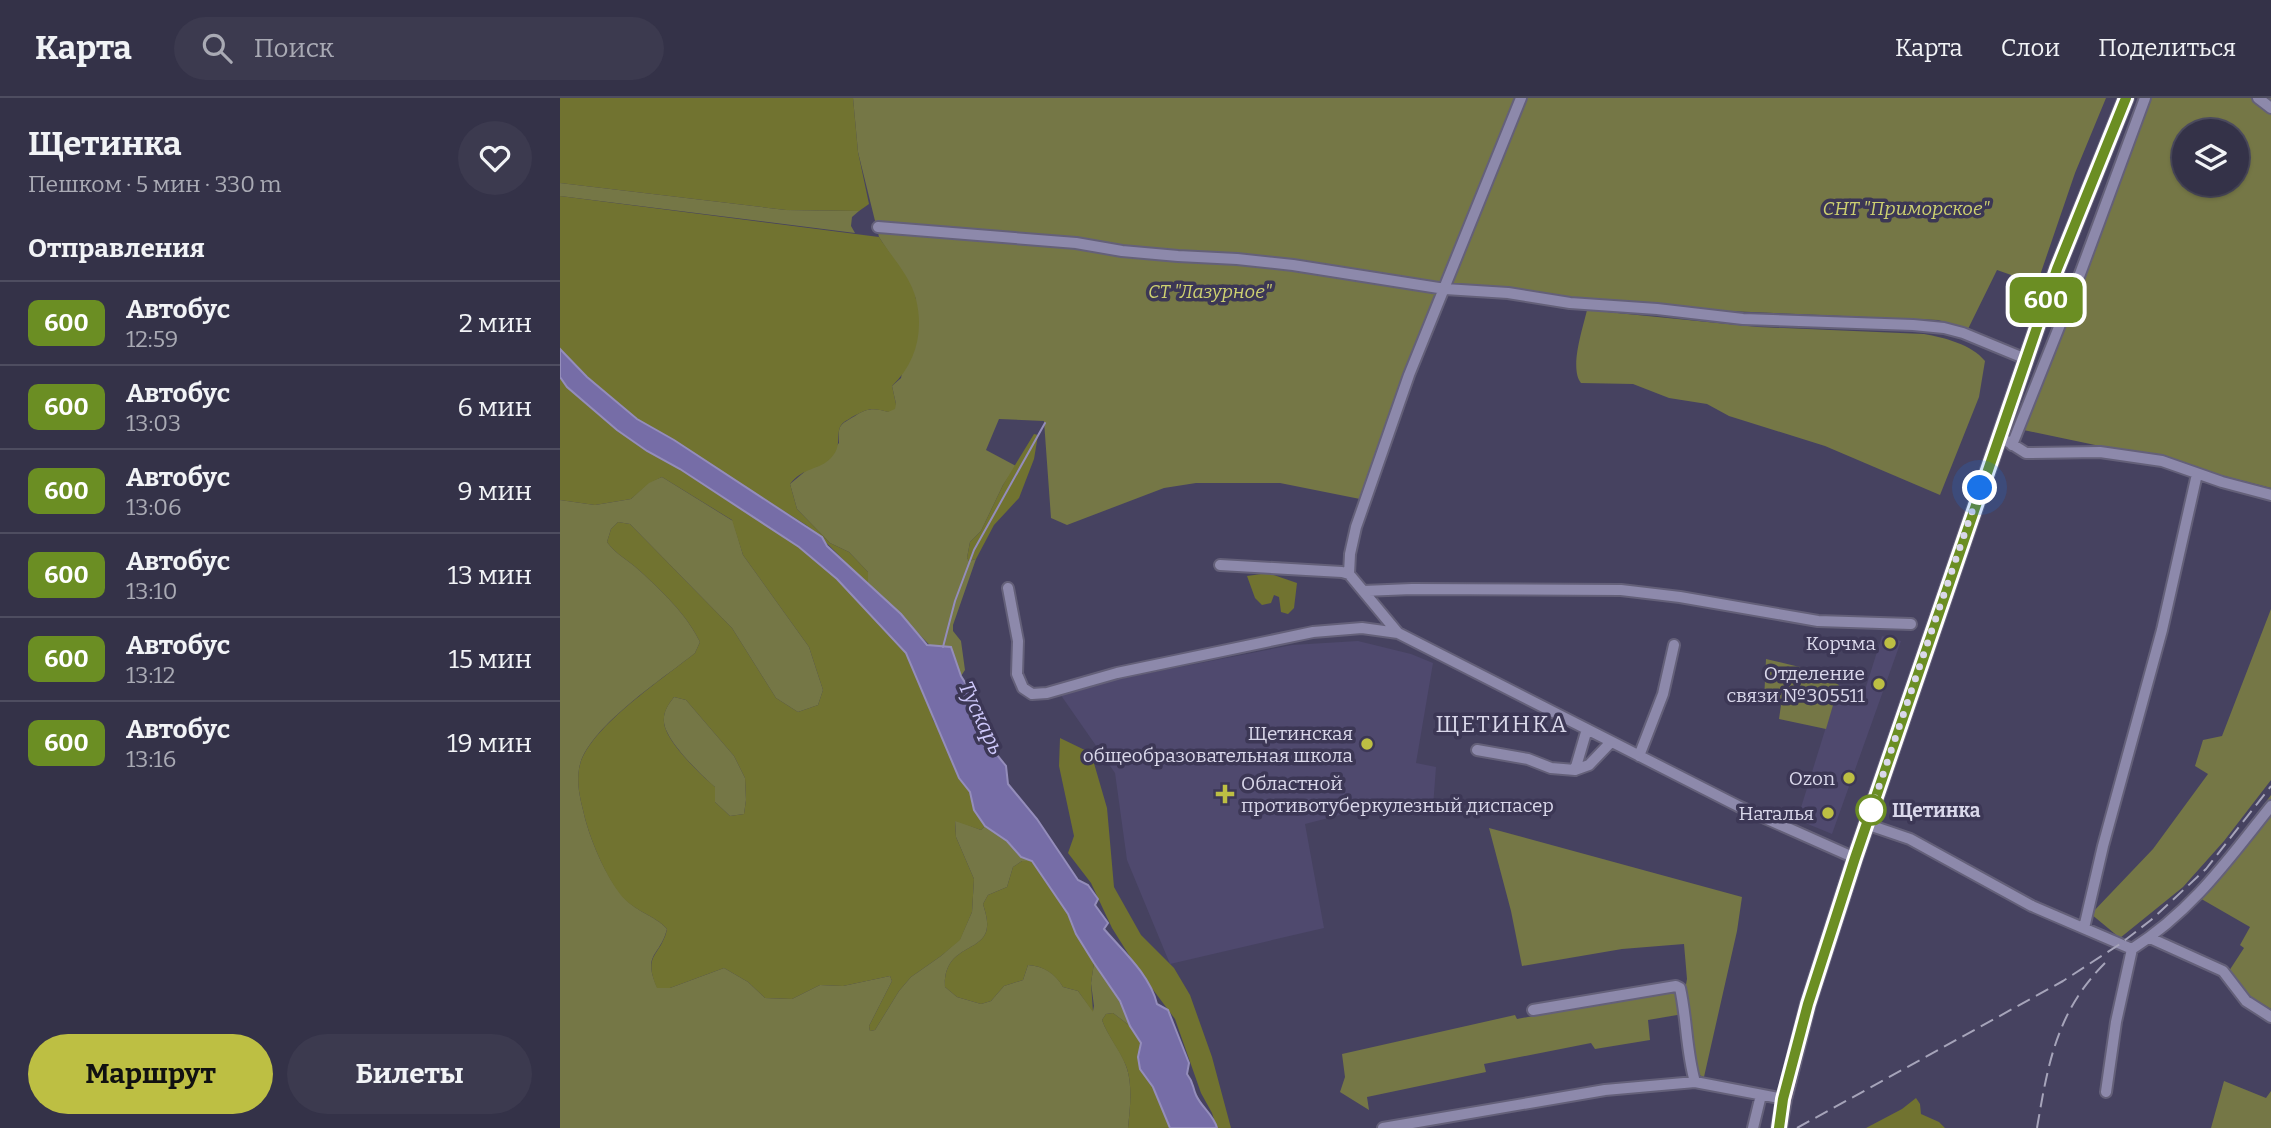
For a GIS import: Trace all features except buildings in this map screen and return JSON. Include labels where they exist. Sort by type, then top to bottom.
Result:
[{"type":"main road","points":[[1779,1128],[1783,1099],[1822,955],[1866,824],[2077,214],[2126,98]]},
{"type":"street","points":[[1349,574],[1356,527],[1409,376],[1521,98]]},
{"type":"street","points":[[2012,445],[2077,282],[2145,98]]},
{"type":"street","points":[[2258,98],[2271,108]]},
{"type":"street","points":[[878,227],[1076,243],[1122,251],[1282,264],[1445,289],[1508,293],[1570,303],[1743,319],[1924,326],[1963,333],[2026,359]]},
{"type":"street","points":[[2001,432],[2012,445],[2026,453],[2100,452],[2162,460],[2197,474],[2271,495]]},
{"type":"street","points":[[2084,928],[2103,846],[2168,606],[2197,474]]},
{"type":"street","points":[[1220,565],[1349,574],[1398,633]]},
{"type":"street","points":[[1008,588],[1018,641],[1017,674],[1023,688],[1032,694],[1047,693],[1117,673],[1313,632],[1362,628],[1398,633],[1738,806],[1855,858]]},
{"type":"street","points":[[1363,591],[1621,590],[1680,597],[1818,621],[1911,624]]},
{"type":"street","points":[[1639,756],[1663,694],[1674,645]]},
{"type":"street","points":[[1575,770],[1587,729]]},
{"type":"street","points":[[1477,750],[1528,759],[1551,768],[1575,770],[1588,765],[1611,742]]},
{"type":"street","points":[[2106,1092],[2116,1021],[2132,949],[2180,915],[2210,883],[2271,806]]},
{"type":"street","points":[[1866,824],[1910,839],[2032,906],[2132,949]]},
{"type":"street","points":[[2150,938],[2223,971],[2246,1001],[2271,1017]]},
{"type":"street","points":[[1533,1010],[1676,986],[1680,988],[1683,1002],[1690,1064],[1695,1082]]},
{"type":"street","points":[[1383,1128],[1605,1090],[1695,1082],[1783,1099]]},
{"type":"street","points":[[1753,1128],[1761,1095]]},
{"type":"shaded area","points":[[560,98],[853,98],[858,152],[869,204],[859,211],[786,210],[560,183]]},
{"type":"shaded area","points":[[560,196],[879,237],[910,283],[918,311],[916,346],[907,367],[892,386],[895,409],[888,412],[873,409],[844,422],[831,458],[800,474],[790,484],[797,509],[830,543],[849,552],[868,572],[868,584],[806,525],[637,419],[587,377],[560,349]]},
{"type":"shaded area","points":[[560,377],[567,387],[647,451],[680,469],[799,547],[837,579],[906,653],[959,778],[970,792],[974,810],[985,826],[981,830],[955,821],[956,837],[974,879],[972,912],[960,940],[911,977],[875,1030],[870,1031],[869,1026],[892,981],[890,976],[843,986],[820,985],[792,999],[765,998],[748,982],[724,968],[670,988],[657,988],[651,968],[652,961],[667,929],[626,900],[609,878],[586,822],[578,776],[584,754],[595,738],[627,706],[695,653],[700,642],[688,622],[665,595],[607,542],[611,529],[618,522],[630,524],[732,628],[776,698],[798,712],[818,705],[823,690],[809,647],[743,555],[732,520],[662,477],[649,483],[631,499],[595,505],[560,500]],"holes":[[[674,697],[686,700],[734,756],[745,778],[744,814],[730,816],[715,802],[715,787],[670,738],[664,722],[666,709]]]},
{"type":"shaded area","points":[[1034,434],[1038,435],[1034,459],[1019,498],[994,525],[976,559],[969,561],[967,558],[970,542],[981,531],[1003,485]]},
{"type":"shaded area","points":[[1268,573],[1297,583],[1294,608],[1288,614],[1281,612],[1279,597],[1274,595],[1271,603],[1262,605],[1255,598],[1247,576]]},
{"type":"shaded area","points":[[1882,636],[1901,641],[1832,834],[1803,822],[1799,814],[1839,685],[1865,690]]},
{"type":"shaded area","name":"Областной противотуберкулезный диспасер","points":[[1358,641],[1411,654],[1433,663],[1416,763],[1436,767],[1433,807],[1340,815],[1305,824],[1324,928],[1170,964],[1127,860],[1115,773],[1058,691],[1292,645]]},
{"type":"shaded area","points":[[1060,738],[1091,753],[1107,808],[1114,887],[1141,935],[1174,968],[1190,995],[1212,1057],[1231,1128],[1217,1128],[1201,1093],[1175,1019],[1139,971],[1112,928],[1091,883],[1068,853],[1074,836],[1059,766]]},
{"type":"shaded area","points":[[1022,861],[1032,861],[1068,914],[1076,934],[1094,963],[1091,983],[1093,1012],[1078,991],[1063,987],[1049,972],[1034,966],[1028,965],[1023,980],[1004,986],[991,1001],[981,1004],[957,997],[945,987],[950,963],[985,935],[987,921],[983,904],[988,895],[1007,887],[1013,867]]},
{"type":"shaded area","points":[[1113,1013],[1130,1026],[1141,1043],[1138,1057],[1140,1069],[1153,1087],[1170,1128],[1128,1128],[1130,1081],[1123,1060],[1102,1020],[1106,1014]]},
{"type":"shaded area","points":[[1916,1098],[1921,1114],[1939,1122],[1945,1128],[1866,1128],[1902,1109]]},
{"type":"green space","points":[[853,98],[2106,98],[2075,173],[2037,284],[1997,270],[1968,329],[1938,320],[1705,310],[1449,285],[1387,447],[1370,501],[1280,483],[1196,483],[1164,488],[1067,525],[1051,518],[1044,421],[999,419],[986,450],[1016,466],[1003,485],[981,531],[970,542],[967,558],[969,561],[976,559],[953,625],[953,631],[961,641],[965,670],[961,676],[868,584],[868,572],[849,552],[830,543],[797,509],[790,484],[808,469],[818,466],[839,443],[839,432],[843,423],[867,410],[888,412],[896,404],[892,386],[901,378],[916,299],[879,237],[858,152]]},
{"type":"green space","points":[[2140,98],[2271,98],[2271,488],[2138,454],[2014,428],[2040,366]]},
{"type":"green space","points":[[560,183],[786,210],[859,211],[852,217],[851,226],[855,233],[560,196]]},
{"type":"green space","points":[[1587,310],[1758,327],[1924,334],[1965,346],[1985,361],[1979,397],[1940,495],[1825,446],[1729,416],[1707,404],[1669,398],[1633,384],[1581,383],[1576,368]]},
{"type":"green space","points":[[662,477],[733,521],[743,555],[809,647],[823,690],[818,705],[798,712],[776,698],[732,628],[630,524],[618,522],[611,529],[607,542],[665,595],[688,622],[700,642],[695,653],[627,706],[595,738],[584,754],[578,776],[586,822],[605,869],[626,900],[667,929],[652,961],[651,968],[657,987],[670,988],[724,968],[748,982],[765,998],[792,999],[820,985],[843,986],[890,976],[892,981],[869,1026],[870,1031],[875,1030],[911,977],[960,939],[972,912],[974,879],[956,837],[955,820],[981,830],[985,826],[1007,841],[1021,857],[1032,861],[1022,861],[1013,867],[1007,887],[988,895],[983,904],[987,921],[985,935],[950,963],[945,987],[957,997],[981,1004],[991,1001],[1004,986],[1023,980],[1028,965],[1048,971],[1063,987],[1078,991],[1093,1011],[1091,983],[1094,963],[1120,1001],[1130,1025],[1133,1016],[1140,1015],[1164,1053],[1180,1099],[1182,1128],[1170,1128],[1153,1087],[1140,1069],[1138,1057],[1141,1043],[1130,1026],[1113,1013],[1106,1014],[1102,1020],[1124,1060],[1130,1081],[1128,1128],[560,1128],[560,500],[595,505],[631,499],[649,482]]},
{"type":"green space","points":[[2271,609],[2271,780],[2224,841],[2183,887],[2120,938],[2091,914],[2153,849],[2208,774],[2195,766],[2203,740],[2222,736]]},
{"type":"green space","points":[[1766,659],[1812,670],[1839,685],[1826,729],[1779,719],[1781,705],[1764,701]]},
{"type":"green space","points":[[674,697],[686,700],[734,756],[745,778],[744,814],[730,816],[715,802],[715,787],[670,738],[664,718],[666,708]]},
{"type":"green space","points":[[2271,795],[2271,1009],[2245,993],[2229,971],[2244,948],[2240,945],[2250,927],[2191,893],[2239,838]]},
{"type":"green space","points":[[1489,828],[1742,897],[1737,931],[1704,1077],[1697,1074],[1685,990],[1687,979],[1684,944],[1622,949],[1522,966]]},
{"type":"green space","points":[[1677,989],[1683,1014],[1648,1020],[1650,1040],[1595,1049],[1591,1043],[1484,1064],[1486,1072],[1367,1097],[1369,1110],[1340,1092],[1345,1077],[1342,1054],[1515,1015],[1517,1019]]},
{"type":"green space","points":[[2224,1081],[2266,1098],[2271,1091],[2271,1128],[2211,1128]]},
{"type":"water","name":"Тускарь","points":[[560,349],[587,377],[637,419],[674,440],[822,537],[827,546],[901,614],[927,645],[951,647],[961,676],[976,700],[990,746],[1006,766],[1008,784],[1037,819],[1078,880],[1088,885],[1098,899],[1095,905],[1108,923],[1104,929],[1142,973],[1157,1004],[1168,1010],[1189,1063],[1187,1074],[1198,1099],[1217,1128],[1170,1128],[1153,1087],[1140,1069],[1138,1057],[1141,1043],[1130,1026],[1120,1001],[1076,934],[1068,914],[1032,861],[1021,857],[1007,841],[985,826],[974,810],[970,792],[959,778],[906,653],[837,579],[799,547],[680,469],[647,451],[617,430],[567,387],[560,377]]},
{"type":"waterway","points":[[943,647],[955,601],[974,550],[1045,423]]},
{"type":"railway","points":[[1797,1128],[2063,981],[2120,944],[2151,920],[2206,869],[2271,786]]},
{"type":"railway","points":[[2037,1128],[2051,1060],[2065,1019],[2089,981],[2105,963]]},
{"type":"bus line","name":"600","points":[[1779,1128],[1783,1099],[1822,955],[2057,269],[2126,98]]},
{"type":"place","name":"Корчма","points":[[1890,643]]},
{"type":"place","name":"Отделение связи №305511","points":[[1879,684]]},
{"type":"place","name":"Щетинская общеобразовательная школа","points":[[1367,744]]},
{"type":"place","name":"Ozon","points":[[1849,778]]},
{"type":"place","name":"Областной противотуберкулезный диспасер","points":[[1225,794]]},
{"type":"place","name":"Щетинка","points":[[1871,810]]},
{"type":"place","name":"Наталья","points":[[1828,813]]},
{"type":"district","name":"ЩЕТИНКА","points":[[1502,724]]},
{"type":"route","points":[[1871,810],[1980,488]]},
{"type":"park label","name":"СНТ \"Приморское\"","points":[[1906,208]]},
{"type":"park label","name":"СТ \"Лазурное\"","points":[[1210,291]]}]
